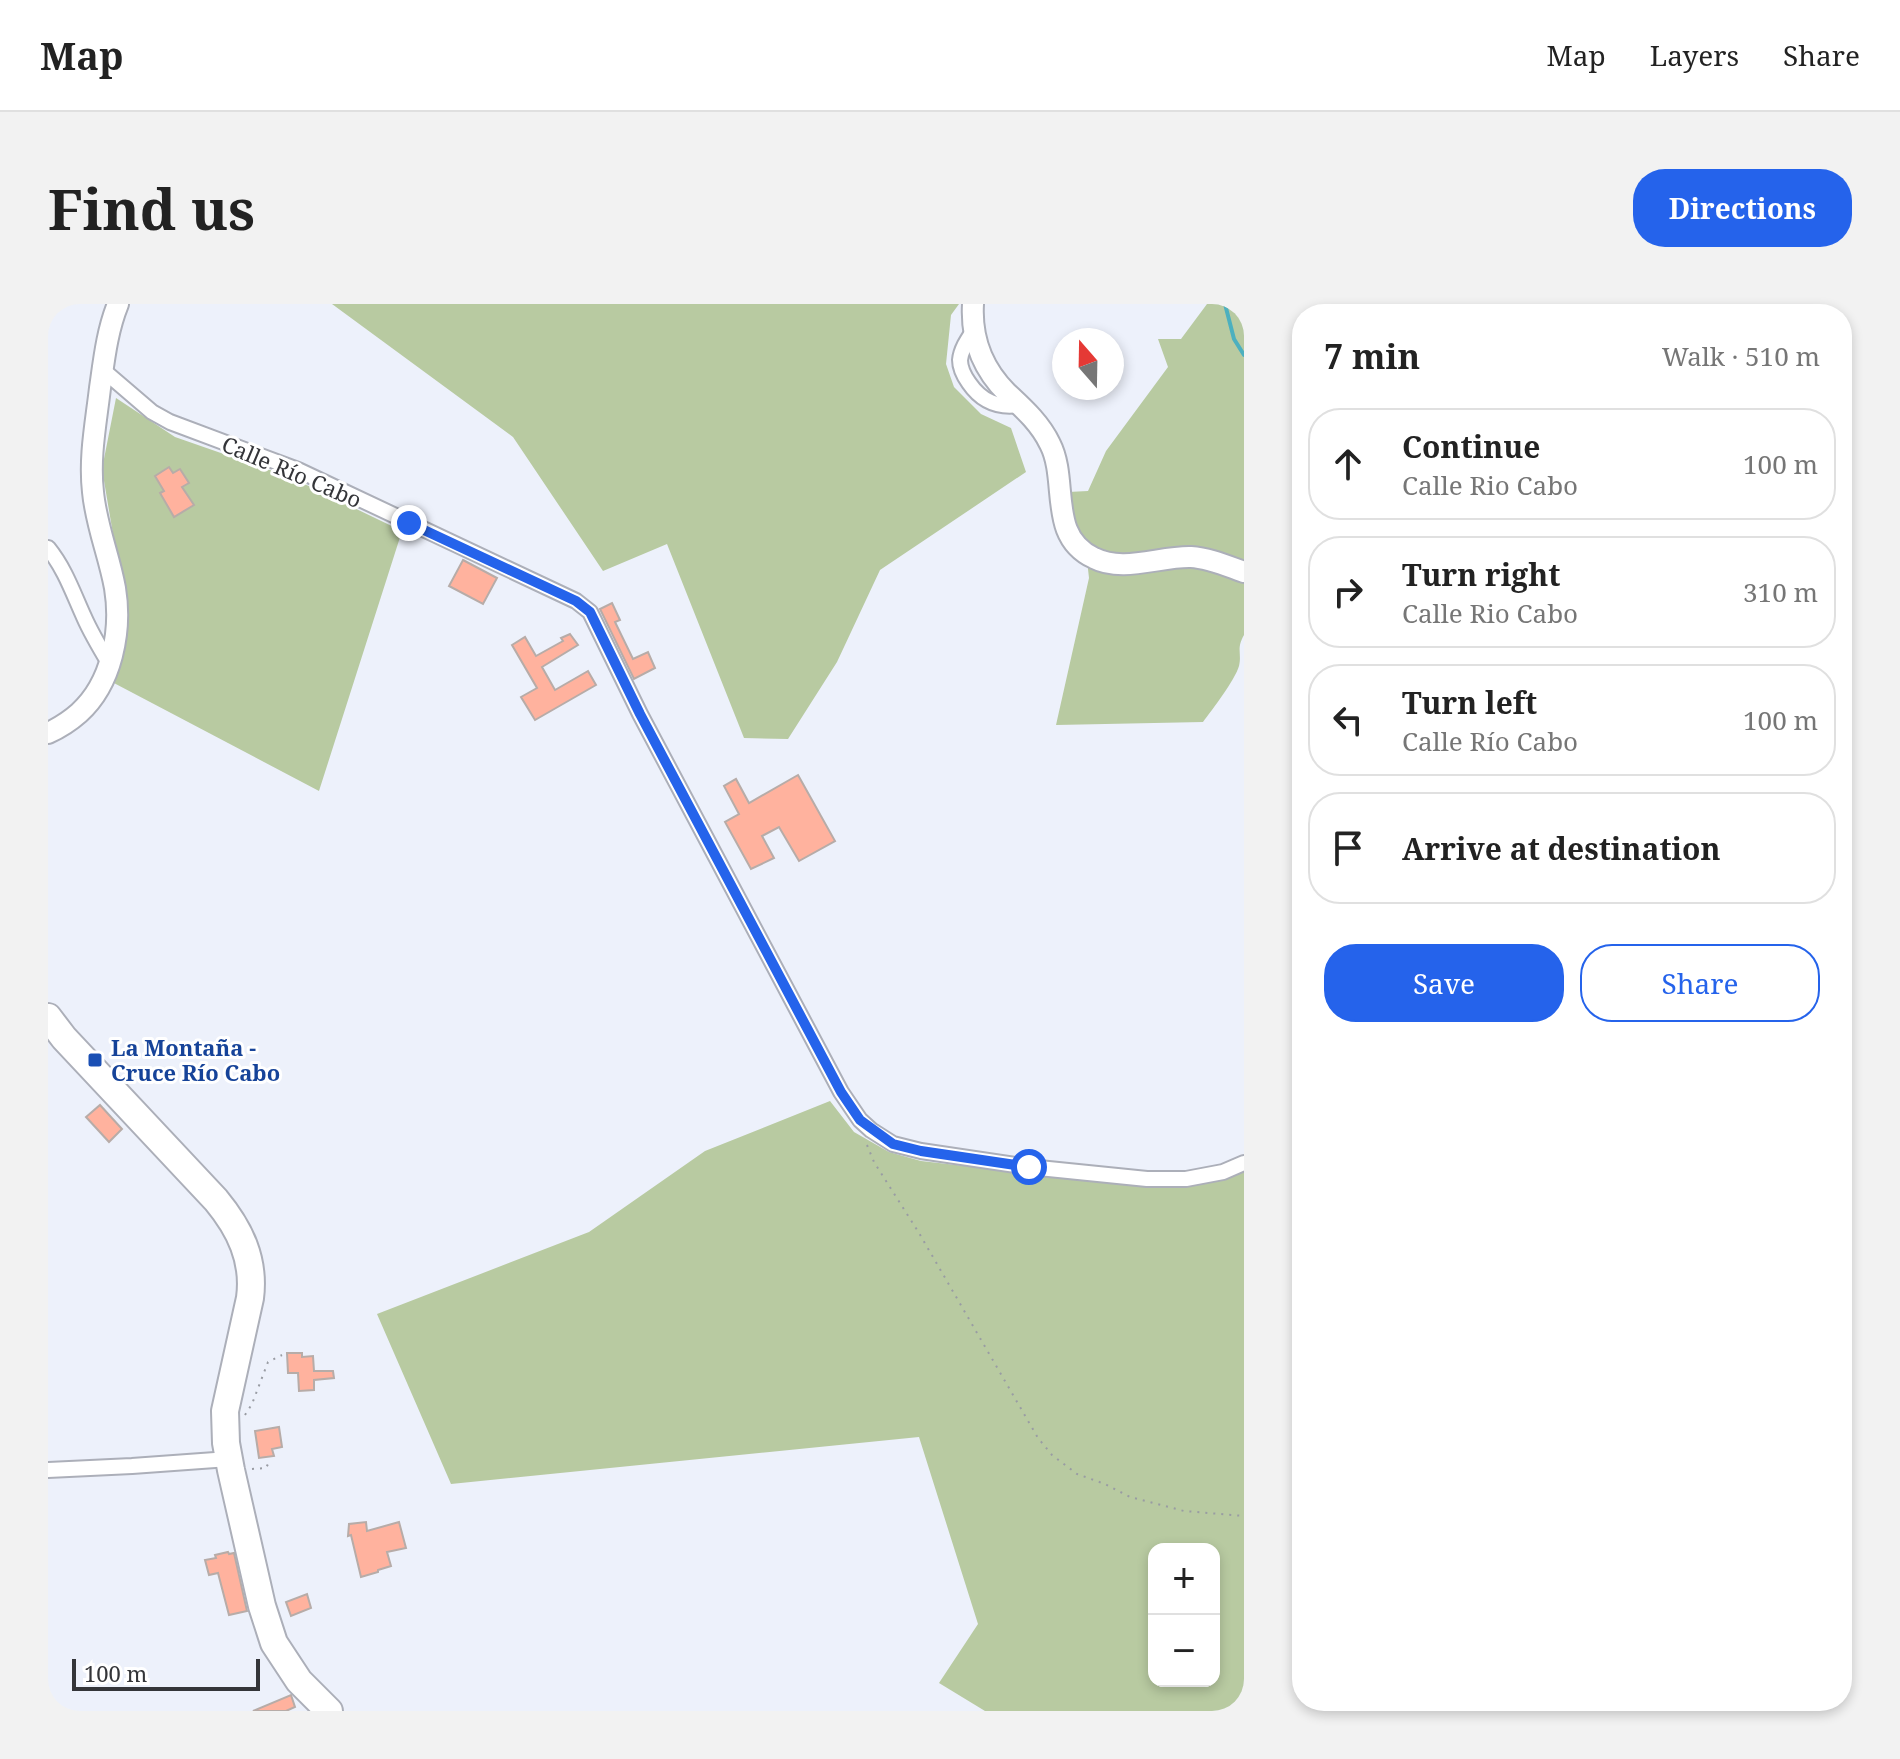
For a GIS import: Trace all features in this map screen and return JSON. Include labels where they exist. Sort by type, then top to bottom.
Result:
[{"type":"highway","points":[[48,1017],[64,1038],[216,1200],[242,1239],[251,1272],[251,1291],[229,1387],[225,1420],[230,1464],[262,1606],[274,1643],[299,1681],[329,1711]]},
{"type":"street","points":[[48,733],[72,719],[100,686],[115,637],[117,606],[97,519],[91,464],[111,322],[118,304]]},
{"type":"street","points":[[973,304],[974,330],[986,366],[1041,428],[1051,444],[1058,469],[1064,522],[1084,553],[1111,563],[1202,558],[1244,572]]},
{"type":"street","name":"Calle Río Cabo","points":[[103,370],[152,412],[170,422],[298,470],[576,601],[590,612],[640,714],[841,1092],[860,1120],[871,1130],[893,1144],[921,1151],[1029,1167],[1147,1179],[1186,1179],[1223,1172],[1244,1163]]},
{"type":"street","points":[[48,548],[62,567],[84,618],[109,663]]},
{"type":"street","points":[[48,1470],[230,1464]]},
{"type":"path","points":[[863,1138],[874,1162],[934,1258],[1020,1408],[1052,1455],[1077,1474],[1130,1497],[1184,1511],[1244,1516]]},
{"type":"path","points":[[225,1420],[238,1419],[248,1411],[268,1362],[282,1355]]},
{"type":"path","points":[[230,1464],[266,1468],[270,1460]]},
{"type":"green space","points":[[332,304],[959,304],[951,315],[946,364],[954,387],[981,414],[1011,428],[1026,472],[880,570],[837,662],[788,739],[744,738],[667,544],[603,571],[513,437]]},
{"type":"green space","points":[[1207,304],[1244,304],[1244,635],[1237,672],[1203,722],[1056,725],[1089,578],[1085,542],[1068,513],[1068,492],[1088,491],[1106,451],[1168,367],[1158,339],[1181,339]]},
{"type":"green space","points":[[116,398],[175,437],[290,477],[402,531],[319,791],[112,682],[125,605],[102,469]]},
{"type":"green space","points":[[830,1101],[854,1132],[889,1152],[921,1161],[1187,1187],[1230,1177],[1244,1169],[1244,1711],[985,1711],[939,1683],[978,1624],[919,1437],[451,1484],[377,1314],[589,1232],[705,1151]]},
{"type":"building","points":[[169,467],[173,473],[180,469],[189,483],[182,487],[194,505],[174,517],[160,493],[164,491],[155,476]]},
{"type":"building","points":[[463,560],[497,578],[483,604],[449,586]]},
{"type":"building","points":[[612,603],[620,620],[615,622],[633,659],[648,652],[655,668],[634,679],[600,609]]},
{"type":"building","points":[[570,634],[578,645],[542,667],[555,690],[588,671],[596,685],[535,720],[521,697],[537,688],[512,645],[525,637],[536,656]]},
{"type":"building","points":[[798,775],[835,841],[799,861],[779,827],[762,836],[774,858],[751,869],[725,822],[739,814],[724,786],[736,779],[749,803]]},
{"type":"building","points":[[100,1105],[122,1129],[109,1142],[86,1117]]},
{"type":"building","points":[[287,1353],[313,1356],[314,1371],[333,1371],[334,1378],[314,1380],[314,1390],[299,1391],[298,1373],[288,1373]]},
{"type":"building","points":[[279,1427],[282,1447],[272,1449],[274,1456],[259,1458],[255,1431]]},
{"type":"building","points":[[366,1522],[367,1531],[399,1522],[406,1548],[387,1552],[391,1566],[361,1577],[351,1535],[348,1536],[349,1524]]},
{"type":"building","points":[[234,1553],[247,1611],[229,1615],[218,1573],[209,1575],[205,1560]]},
{"type":"building","points":[[307,1594],[311,1608],[291,1616],[286,1602]]},
{"type":"building","points":[[291,1695],[295,1707],[286,1711],[253,1711]]},
{"type":"waterway","points":[[1225,304],[1234,339],[1244,355]]},
{"type":"place","name":"La Montaña - Cruce Río Cabo","points":[[95,1060]]},
{"type":"route","points":[[409,523],[576,601],[590,612],[640,714],[841,1092],[860,1120],[893,1144],[1029,1167]]}]
